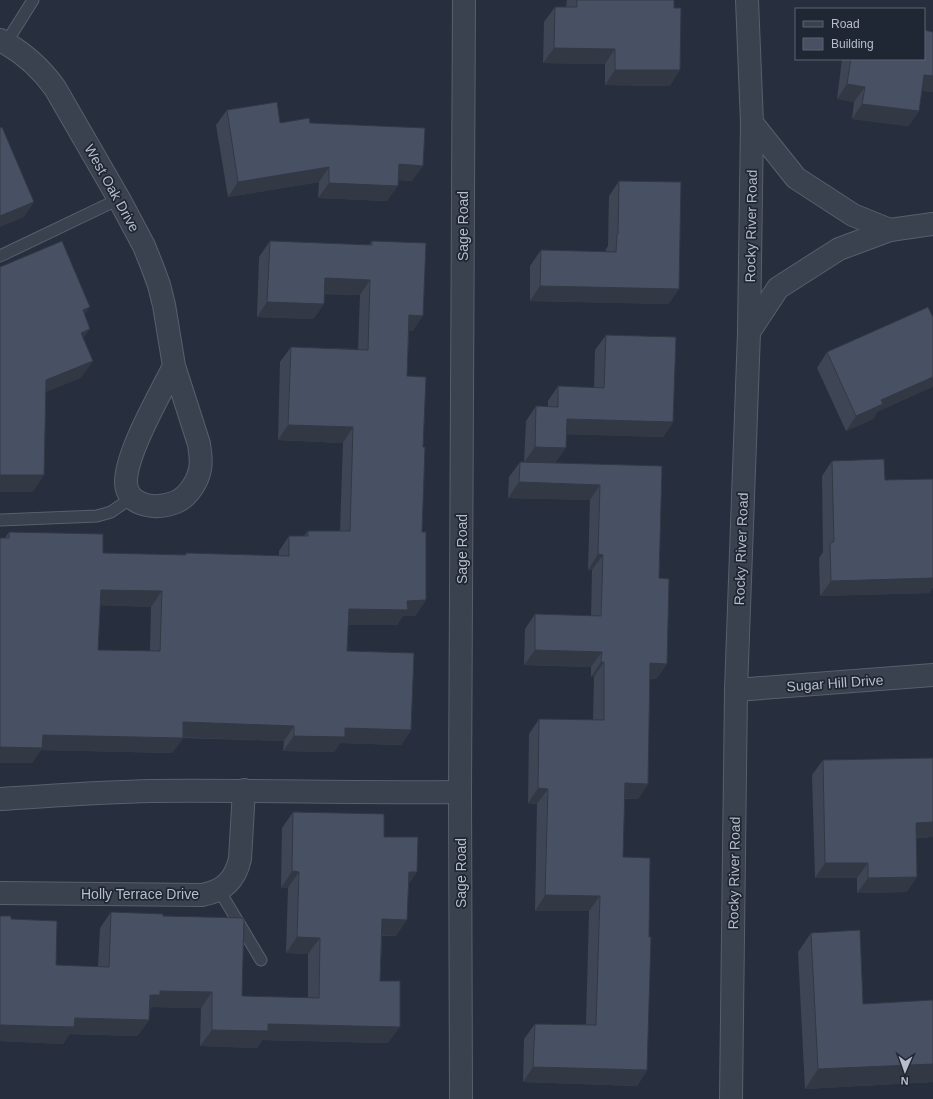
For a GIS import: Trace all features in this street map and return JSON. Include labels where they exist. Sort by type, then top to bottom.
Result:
[{"type":"street","name":"Sage Road","points":[[461,1099],[460,792],[464,0]]},
{"type":"street","name":"Rocky River Road","points":[[731,1099],[736,690],[749,332],[752,123],[748,0]]},
{"type":"street","name":"West Oak Drive","points":[[3,42],[32,60],[43,71],[55,88],[120,199],[144,246],[159,285],[174,366],[199,444],[201,457],[200,470],[187,495],[176,502],[150,506],[138,504],[130,498]]},
{"type":"street","points":[[752,123],[796,178],[853,215],[890,230]]},
{"type":"street","points":[[749,332],[778,288],[839,249],[890,230],[933,224]]},
{"type":"street","points":[[130,498],[126,482],[127,470],[140,436],[174,366]]},
{"type":"street","name":"Sugar Hill Drive","points":[[736,690],[933,675]]},
{"type":"street","points":[[0,799],[149,791],[244,790],[396,793],[460,792]]},
{"type":"street","name":"Holly Terrace Drive","points":[[0,893],[202,895],[219,890],[233,879],[238,869],[240,859],[244,790]]},
{"type":"lane","points":[[3,42],[33,0]]},
{"type":"lane","points":[[0,256],[120,199]]},
{"type":"lane","points":[[0,520],[98,516],[111,512],[130,498]]},
{"type":"lane","points":[[219,890],[261,960]]},
{"type":"building","points":[[577,0],[674,0],[674,8],[681,8],[680,70],[615,70],[615,49],[554,48],[555,7],[577,7]]},
{"type":"building","points":[[925,30],[933,32],[933,76],[924,75],[919,111],[862,104],[865,87],[847,84],[851,60],[925,60]]},
{"type":"building","points":[[277,102],[280,123],[309,118],[310,123],[425,128],[423,166],[399,164],[398,186],[329,183],[329,167],[238,182],[227,110]]},
{"type":"building","points":[[2,127],[34,202],[0,216],[0,128]]},
{"type":"building","points":[[619,181],[681,182],[679,289],[540,286],[541,250],[616,252],[618,234]]},
{"type":"building","points":[[62,241],[90,307],[83,310],[90,329],[81,333],[93,361],[46,380],[44,475],[0,475],[0,267]]},
{"type":"building","points":[[270,241],[372,245],[372,241],[426,243],[423,316],[409,315],[407,376],[426,377],[422,532],[426,532],[426,600],[407,601],[408,610],[349,609],[347,651],[414,653],[411,730],[345,728],[345,737],[294,736],[294,726],[183,722],[183,738],[43,735],[42,748],[0,747],[0,538],[9,538],[9,532],[103,534],[103,553],[186,555],[186,553],[289,556],[289,536],[308,536],[308,531],[350,531],[353,427],[288,425],[291,347],[368,350],[370,280],[325,278],[324,304],[267,302]],"holes":[[[101,590],[162,591],[160,651],[98,650]]]},
{"type":"building","points":[[928,307],[933,317],[933,377],[881,400],[883,404],[856,416],[827,352]]},
{"type":"building","points":[[606,335],[676,337],[673,422],[567,419],[566,448],[535,447],[536,406],[558,407],[558,386],[604,388]]},
{"type":"building","points":[[884,459],[885,480],[933,479],[933,578],[831,581],[830,543],[834,542],[832,461]]},
{"type":"building","points":[[520,462],[662,466],[659,578],[669,579],[667,664],[650,663],[648,784],[625,783],[623,857],[650,858],[649,937],[651,937],[647,1070],[533,1067],[535,1024],[596,1025],[600,896],[545,895],[548,789],[538,788],[539,719],[604,720],[604,662],[601,662],[602,652],[535,650],[535,614],[601,616],[603,555],[598,554],[600,485],[519,482]]},
{"type":"building","points":[[933,758],[933,822],[916,823],[917,877],[868,878],[868,863],[825,863],[823,760]]},
{"type":"building","points":[[293,812],[384,814],[384,837],[418,837],[417,872],[409,872],[407,920],[382,919],[380,981],[400,981],[400,1027],[268,1024],[268,1031],[212,1030],[212,992],[160,991],[160,995],[150,995],[149,1020],[75,1018],[74,1027],[0,1025],[0,916],[11,916],[11,919],[57,921],[56,965],[109,967],[111,912],[163,914],[163,916],[244,918],[242,996],[319,998],[320,938],[297,937],[299,872],[292,871]]},
{"type":"building","points":[[860,930],[863,1004],[933,1000],[933,1064],[818,1069],[811,933]]}]
